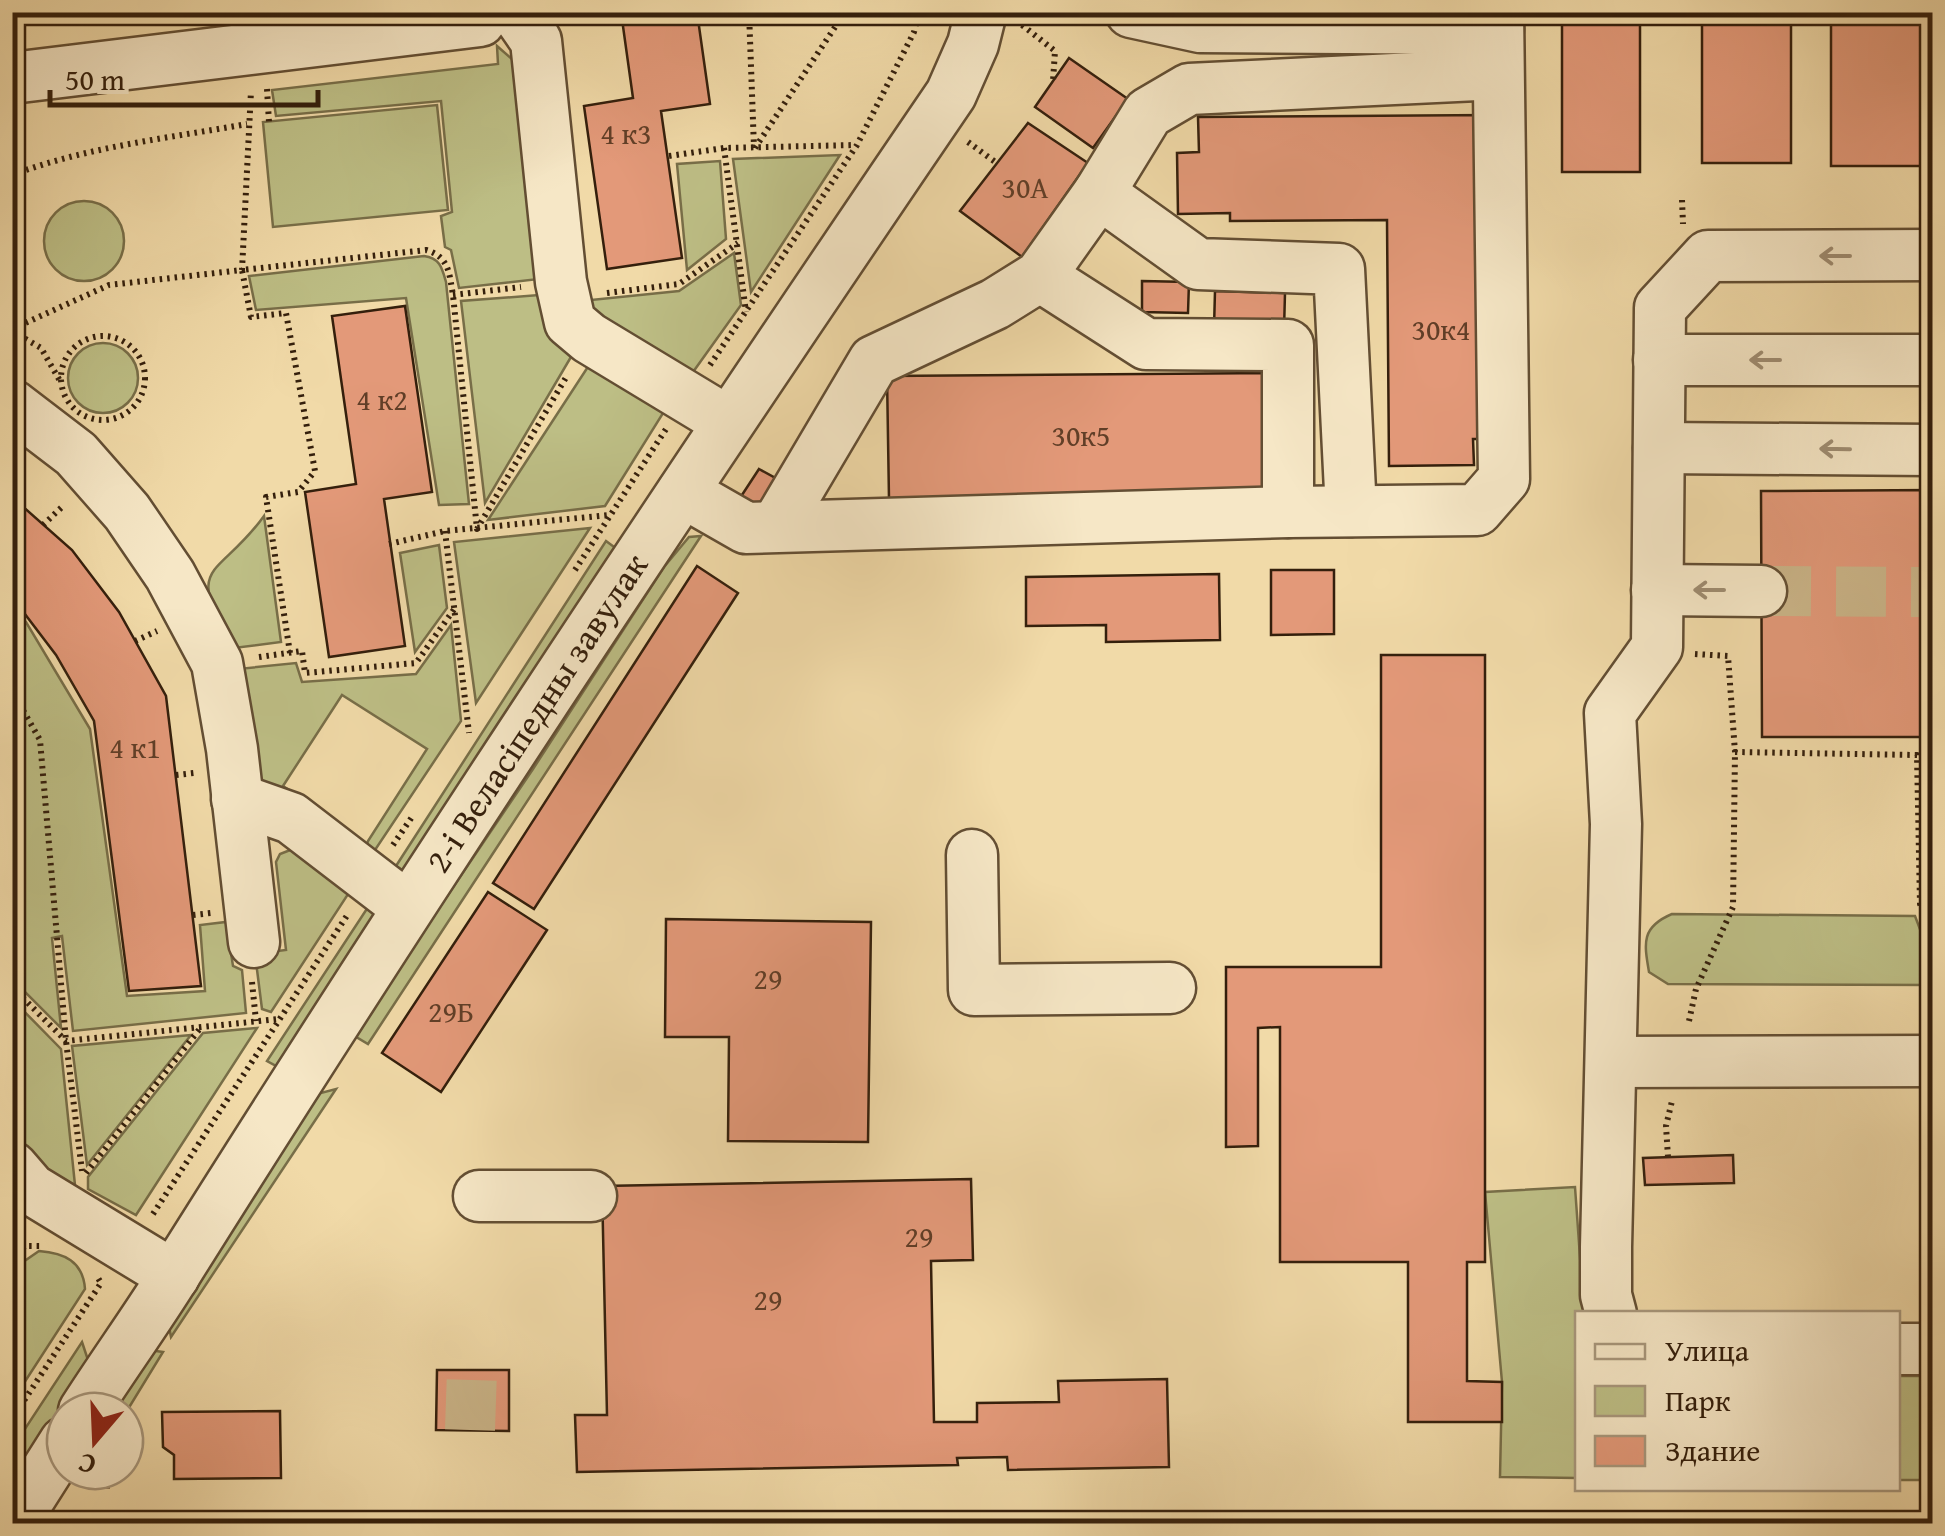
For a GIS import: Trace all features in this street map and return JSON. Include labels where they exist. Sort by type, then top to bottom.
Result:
[{"type":"street","points":[[12,78],[480,21],[486,12]]},
{"type":"street","points":[[516,12],[536,41],[561,282],[570,322],[588,338],[728,422]]},
{"type":"street","points":[[1132,12],[1200,27],[1498,38]]},
{"type":"street","name":"2-і Веласіпедны завулак","points":[[97,1391],[407,907],[951,94],[973,44],[997,15]]},
{"type":"street","points":[[776,525],[874,361],[995,304],[1040,276],[1099,193],[1148,113],[1189,89],[1498,38]]},
{"type":"street","points":[[683,492],[746,528],[1476,510],[1504,479],[1498,38]]},
{"type":"street","points":[[1099,193],[1198,264],[1339,269],[1350,511]]},
{"type":"street","points":[[1610,1311],[1606,1294],[1606,1247],[1616,824],[1610,713],[1657,647],[1660,308],[1708,256],[1932,255]]},
{"type":"street","points":[[1040,276],[1146,344],[1288,346],[1288,512]]},
{"type":"street","points":[[1659,360],[1932,360]]},
{"type":"street","points":[[12,405],[76,454],[127,512],[170,575],[218,663],[237,799],[252,953]]},
{"type":"street","points":[[1658,448],[1932,450]]},
{"type":"street","points":[[1657,590],[1761,591]]},
{"type":"street","points":[[237,799],[291,818],[407,907]]},
{"type":"street","points":[[972,855],[974,990],[1170,988]]},
{"type":"street","points":[[1611,1062],[1932,1061]]},
{"type":"street","points":[[479,1196],[591,1196]]},
{"type":"street","points":[[20,1201],[174,1276]]},
{"type":"street","points":[[1900,1349],[1932,1349]]},
{"type":"street","points":[[13,1524],[45,1474]]},
{"type":"path","points":[[749,12],[754,149]]},
{"type":"path","points":[[754,149],[845,12]]},
{"type":"path","points":[[997,15],[1055,51],[1053,82]]},
{"type":"path","points":[[267,88],[250,91],[242,270],[251,317],[286,313],[315,472],[298,492],[266,496],[290,653]]},
{"type":"path","points":[[12,175],[35,166],[152,140],[247,124]]},
{"type":"path","points":[[967,142],[998,164]]},
{"type":"path","points":[[669,156],[724,148],[856,145]]},
{"type":"path","points":[[724,148],[746,314]]},
{"type":"path","points":[[12,330],[109,285],[426,250],[439,254],[446,262],[453,296],[478,529]]},
{"type":"path","points":[[12,330],[41,348],[61,382],[64,395],[82,415],[109,421],[134,408],[146,380],[144,366],[127,343],[100,336],[75,346],[62,368],[61,382]]},
{"type":"path","points":[[478,529],[588,338]]},
{"type":"path","points":[[389,544],[445,532],[611,515]]},
{"type":"path","points":[[445,532],[470,733]]},
{"type":"path","points":[[218,663],[302,651],[306,673],[416,663],[455,608]]},
{"type":"path","points":[[12,692],[40,740],[82,1178],[202,1026]]},
{"type":"path","points":[[1668,1156],[1666,1126],[1696,989],[1733,908],[1735,752],[1917,756],[1920,904],[1932,932]]},
{"type":"path","points":[[1919,846],[1932,846]]},
{"type":"path","points":[[252,953],[256,1021]]},
{"type":"path","points":[[12,987],[66,1041]]},
{"type":"path","points":[[66,1041],[280,1019]]},
{"type":"path","points":[[12,1259],[20,1201]]},
{"type":"path","points":[[12,1418],[101,1282]]},
{"type":"green space","points":[[497,46],[521,67],[539,279],[459,288],[451,250],[445,247],[441,216],[452,212],[441,101],[276,116],[272,90],[498,64]]},
{"type":"green space","points":[[437,105],[448,210],[273,227],[263,122]]},
{"type":"green space","points":[[840,155],[751,292],[733,159]]},
{"type":"green space","points":[[720,161],[726,239],[687,270],[677,164]]},
{"type":"green space","points":[[76,201],[92,201],[113,212],[124,241],[113,270],[92,281],[76,281],[62,275],[50,263],[44,249],[44,233],[50,219],[62,207]]},
{"type":"green space","points":[[734,253],[741,305],[693,372],[586,310],[581,301],[679,291]]},
{"type":"green space","points":[[424,256],[437,261],[446,282],[469,504],[439,505],[406,298],[256,310],[249,276]]},
{"type":"green space","points":[[539,295],[578,345],[485,503],[461,301]]},
{"type":"green space","points":[[103,343],[128,353],[138,378],[128,403],[103,413],[78,403],[68,378],[78,353]]},
{"type":"green space","points":[[595,356],[670,402],[605,506],[488,520]]},
{"type":"green space","points":[[264,516],[281,642],[234,648],[218,620],[209,584],[212,573]]},
{"type":"green space","points":[[590,528],[476,703],[454,542]]},
{"type":"green space","points":[[701,536],[368,1044],[353,1035],[664,567],[689,537]]},
{"type":"green space","points":[[606,541],[629,558],[419,870],[402,870],[396,866]]},
{"type":"green space","points":[[439,545],[447,608],[415,652],[400,553]]},
{"type":"green space","points":[[12,609],[26,622],[90,729],[127,996],[205,991],[200,925],[226,922],[233,966],[242,970],[246,1013],[73,1031],[62,936],[52,938],[61,1028],[13,980]]},
{"type":"green space","points":[[451,625],[461,721],[373,853],[366,848],[368,841],[427,749],[342,695],[283,786],[306,801],[261,785],[238,669],[296,663],[302,682],[416,674]]},
{"type":"green space","points":[[298,847],[356,882],[271,1012],[262,1009],[255,954],[286,950],[276,862],[280,854]]},
{"type":"green space","points":[[374,898],[386,915],[280,1068],[267,1061]]},
{"type":"green space","points":[[1672,914],[1915,916],[1932,961],[1932,985],[1668,984],[1649,972],[1646,944],[1655,924]]},
{"type":"green space","points":[[12,999],[61,1049],[75,1185],[46,1173],[13,1135]]},
{"type":"green space","points":[[257,1028],[136,1215],[88,1189],[88,1177],[203,1033]]},
{"type":"green space","points":[[191,1035],[87,1165],[72,1046]]},
{"type":"green space","points":[[336,1089],[171,1337],[167,1316],[313,1095]]},
{"type":"green space","points":[[1575,1187],[1584,1311],[1575,1311],[1575,1478],[1500,1477],[1502,1382],[1485,1192]]},
{"type":"green space","points":[[39,1251],[71,1260],[85,1289],[13,1400],[13,1269]]},
{"type":"green space","points":[[82,1342],[92,1372],[80,1391],[50,1391]]},
{"type":"green space","points":[[149,1350],[163,1352],[139,1391],[121,1391]]},
{"type":"green space","points":[[1900,1376],[1932,1376],[1932,1480],[1900,1480]]},
{"type":"green space","points":[[45,1398],[45,1446],[20,1485],[13,1473],[13,1447]]},
{"type":"building","points":[[621,12],[697,12],[710,104],[661,111],[682,258],[607,269],[584,106],[633,98]]},
{"type":"building","points":[[1562,12],[1640,12],[1640,172],[1562,172]]},
{"type":"building","points":[[1702,12],[1791,12],[1791,163],[1702,163]]},
{"type":"building","points":[[1831,12],[1926,12],[1926,166],[1831,166]]},
{"type":"building","points":[[1069,58],[1128,99],[1093,148],[1035,107]]},
{"type":"building","points":[[1491,115],[1494,439],[1473,439],[1474,465],[1389,466],[1387,220],[1230,221],[1230,213],[1178,214],[1177,153],[1199,152],[1198,117]]},
{"type":"building","points":[[1028,123],[1088,163],[1022,257],[960,211]]},
{"type":"building","points":[[1142,281],[1189,282],[1188,313],[1142,312]]},
{"type":"building","points":[[1215,291],[1285,293],[1284,330],[1214,328]]},
{"type":"building","points":[[405,306],[432,492],[384,499],[405,646],[329,657],[305,492],[356,484],[332,316]]},
{"type":"building","points":[[1273,373],[1275,495],[889,499],[887,376]]},
{"type":"building","points":[[759,469],[779,480],[757,511],[740,498]]},
{"type":"building","points":[[1932,490],[1932,737],[1762,737],[1761,491]]},
{"type":"building","points":[[12,497],[72,550],[119,612],[166,696],[201,986],[129,991],[94,721],[56,655],[12,597]]},
{"type":"building","points":[[697,566],[738,593],[534,909],[493,883]]},
{"type":"building","points":[[1271,570],[1334,570],[1334,634],[1271,635]]},
{"type":"building","points":[[1219,574],[1220,640],[1106,642],[1106,625],[1026,626],[1026,577]]},
{"type":"building","points":[[1381,655],[1485,655],[1485,1262],[1467,1262],[1467,1381],[1502,1382],[1502,1422],[1408,1422],[1408,1262],[1280,1262],[1280,1027],[1258,1028],[1258,1146],[1226,1147],[1226,967],[1381,967]]},
{"type":"building","points":[[488,892],[547,930],[441,1092],[382,1053]]},
{"type":"building","points":[[666,919],[871,922],[868,1142],[728,1141],[729,1037],[665,1037]]},
{"type":"building","points":[[1733,1155],[1734,1183],[1645,1185],[1643,1158]]},
{"type":"building","points":[[971,1179],[973,1260],[931,1261],[934,1422],[977,1422],[977,1403],[1059,1402],[1058,1381],[1167,1379],[1169,1467],[1008,1470],[1007,1457],[957,1458],[958,1465],[577,1472],[575,1415],[607,1415],[602,1186]]},
{"type":"building","points":[[437,1370],[509,1370],[509,1431],[436,1430]]},
{"type":"building","points":[[280,1411],[281,1478],[174,1479],[174,1455],[163,1447],[162,1412]]},
{"type":"tunnel","points":[[1761,591],[1932,592]]},
{"type":"tunnel","points":[[470,1430],[472,1370]]}]
